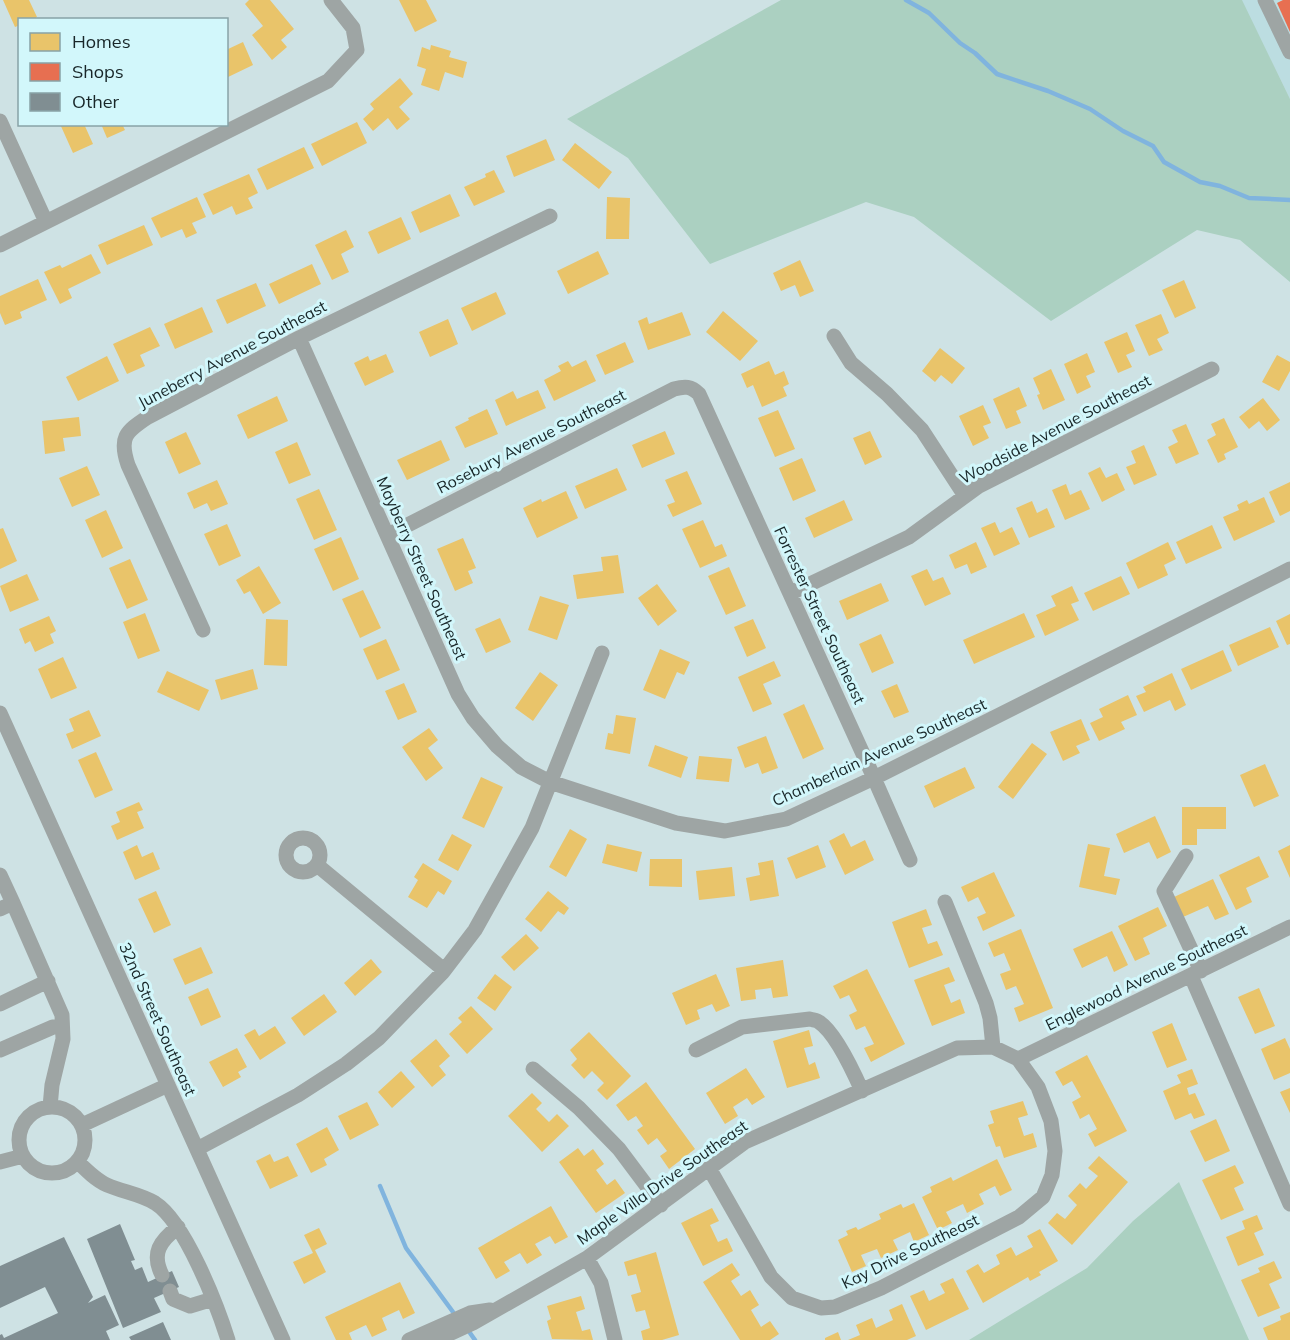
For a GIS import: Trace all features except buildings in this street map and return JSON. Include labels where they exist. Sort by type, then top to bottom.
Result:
[{"type":"street","points":[[0,245],[328,81],[357,50],[353,28],[331,0]]},
{"type":"street","points":[[1265,0],[1290,52]]},
{"type":"street","points":[[0,121],[46,222]]},
{"type":"street","name":"Juneberry Avenue Southeast","points":[[203,630],[128,465],[123,450],[124,438],[130,429],[148,417],[298,338],[550,216]]},
{"type":"street","points":[[834,336],[852,363],[905,411],[922,430],[964,496]]},
{"type":"street","name":"Mayberry Street Southeast","points":[[298,338],[458,694],[473,718],[497,746],[521,766],[550,782]]},
{"type":"street","name":"Woodside Avenue Southeast","points":[[790,593],[909,537],[979,486],[1212,369]]},
{"type":"street","name":"Rosebury Avenue Southeast","points":[[388,535],[674,389],[684,386],[693,388]]},
{"type":"street","name":"Forrester Street Southeast","points":[[693,388],[699,394],[910,860]]},
{"type":"street","name":"Chamberlain Avenue Southeast","points":[[550,782],[676,823],[725,831],[786,819],[874,778],[1290,569]]},
{"type":"street","points":[[197,1149],[298,1095],[346,1064],[379,1038],[444,970],[475,930],[532,828],[602,653]]},
{"type":"street","name":"32nd Street Southeast","points":[[0,713],[283,1340]]},
{"type":"street","points":[[1186,856],[1164,891],[1290,1204]]},
{"type":"street","points":[[317,865],[444,970]]},
{"type":"street","points":[[0,875],[6,906],[48,981],[62,1015],[63,1039],[52,1085],[50,1107]]},
{"type":"street","points":[[945,902],[986,1003],[993,1047]]},
{"type":"street","name":"Englewood Avenue Southeast","points":[[1018,1059],[1290,927]]},
{"type":"street","points":[[0,1004],[48,981]]},
{"type":"street","points":[[696,1050],[742,1027],[810,1019],[819,1022],[833,1038],[847,1059],[862,1091]]},
{"type":"street","points":[[0,1050],[54,1027],[62,1026]]},
{"type":"street","name":"Maple Villa Drive Southeast","points":[[436,1340],[473,1323],[587,1257],[745,1142],[957,1048],[993,1047],[1018,1059]]},
{"type":"street","name":"Kay Drive Southeast","points":[[709,1167],[771,1276],[792,1298],[821,1308],[835,1308],[882,1288],[953,1252],[1018,1217],[1043,1197],[1052,1175],[1055,1151],[1051,1121],[1038,1087],[1018,1059]]},
{"type":"street","points":[[533,1069],[579,1108],[619,1149],[661,1204]]},
{"type":"street","points":[[82,1125],[168,1085]]},
{"type":"street","points":[[62,1108],[72,1113],[82,1125],[86,1142],[84,1153],[69,1169],[49,1174],[38,1171],[29,1165],[23,1156],[19,1146],[19,1135],[23,1124],[39,1109],[62,1108]]},
{"type":"street","points":[[0,1162],[23,1156]]},
{"type":"street","points":[[78,1162],[106,1185],[145,1197],[171,1217],[184,1237],[213,1299],[228,1340]]},
{"type":"street","points":[[162,1275],[157,1251],[167,1235],[178,1227]]},
{"type":"street","points":[[587,1257],[600,1283],[615,1340]]},
{"type":"street","points":[[170,1291],[173,1299],[190,1306],[213,1299]]},
{"type":"street","name":"Maple Villa Drive Southeast","points":[[409,1340],[470,1312],[499,1308]]},
{"type":"shaded area","points":[[1242,0],[1290,0],[1290,99],[1242,2]]},
{"type":"green space","points":[[781,0],[1242,0],[1290,99],[1290,282],[1240,240],[1197,230],[1051,321],[914,217],[866,202],[710,264],[628,158],[567,119]]},
{"type":"green space","points":[[1179,1182],[1249,1340],[969,1340],[1087,1268],[1133,1221]]},
{"type":"waterway","points":[[906,0],[929,13],[997,74],[1048,91],[1090,109],[1123,131],[1153,146],[1164,162],[1200,182],[1220,186],[1249,198],[1290,200]]},
{"type":"waterway","points":[[380,1186],[406,1248],[453,1312]]},
{"type":"waterway","points":[[470,1333],[475,1340]]}]
